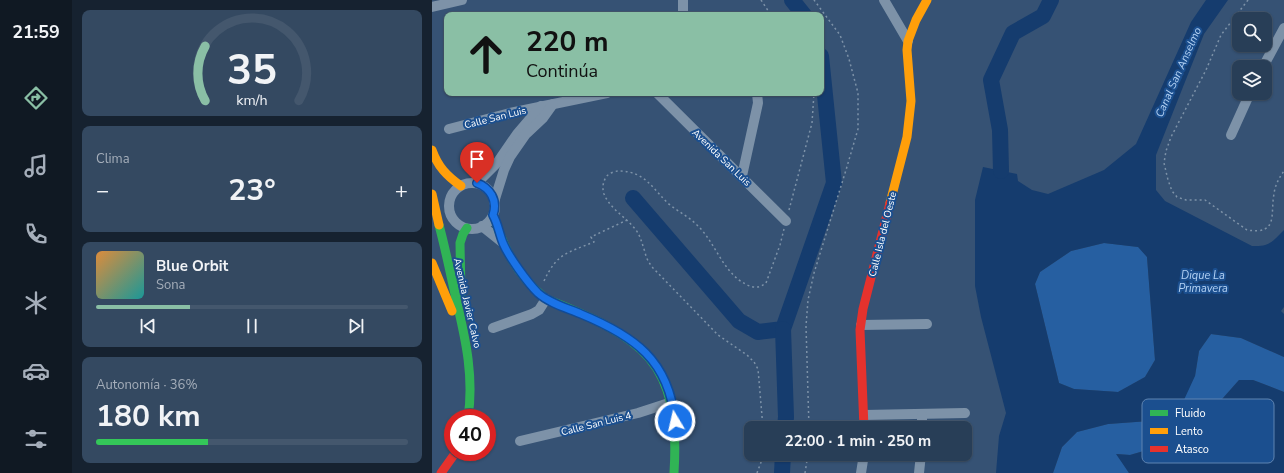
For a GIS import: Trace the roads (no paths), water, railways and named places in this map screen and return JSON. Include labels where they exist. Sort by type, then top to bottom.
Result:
[{"type":"street","points":[[432,7],[462,0]]},
{"type":"street","points":[[884,0],[908,41]]},
{"type":"street","name":"Calle Isla del Oeste","points":[[864,421],[861,325],[866,298],[907,137],[911,101],[907,50],[908,41],[916,20],[927,0]]},
{"type":"street","points":[[1267,60],[1284,28]]},
{"type":"street","name":"Calle San Luis","points":[[449,129],[510,113],[592,96]]},
{"type":"street","name":"Avenida San Luis","points":[[660,96],[786,221]]},
{"type":"street","points":[[742,176],[758,103],[757,96]]},
{"type":"street","points":[[1231,135],[1247,100]]},
{"type":"street","name":"Calle San Luis","points":[[477,183],[497,163],[524,131],[543,118],[553,104]]},
{"type":"street","name":"Calle San Luis","points":[[494,202],[504,170],[510,157],[524,131],[541,106]]},
{"type":"street","points":[[510,113],[524,131]]},
{"type":"street","points":[[432,150],[441,170],[461,186]]},
{"type":"street","points":[[493,215],[482,226],[475,228],[460,226],[451,215],[449,208],[450,199],[454,191],[461,186],[469,183],[477,183],[483,186],[488,190],[494,202],[493,215],[498,224],[503,243],[522,273],[542,296],[599,321],[630,339],[642,348],[655,363],[666,384],[672,402],[676,429],[674,473]]},
{"type":"street","name":"Avenida Javier Calvo","points":[[432,194],[472,376],[470,409]]},
{"type":"street","points":[[432,214],[449,208]]},
{"type":"street","points":[[482,226],[503,243]]},
{"type":"street","points":[[462,326],[460,243],[467,228]]},
{"type":"street","points":[[432,262],[453,311],[462,326]]},
{"type":"street","points":[[493,328],[539,310],[542,296]]},
{"type":"street","points":[[861,325],[927,324]]},
{"type":"street","name":"Calle San Luis 4","points":[[520,441],[638,413],[672,402]]},
{"type":"street","points":[[864,415],[965,413]]},
{"type":"street","points":[[922,415],[922,421]]},
{"type":"street","points":[[441,473],[450,461]]},
{"type":"street","points":[[862,473],[863,461]]},
{"type":"street","points":[[919,473],[920,461]]},
{"type":"water","name":"Dique La Primavera","points":[[1206,0],[1228,0],[1204,34],[1156,155],[1156,190],[1165,201],[1252,246],[1263,245],[1271,242],[1284,230],[1284,307],[1281,311],[1284,314],[1284,357],[1241,338],[1211,334],[1199,351],[1195,376],[1184,399],[1142,399],[1142,422],[1108,424],[1077,432],[1062,447],[1053,473],[996,473],[999,436],[1006,413],[981,317],[975,286],[975,200],[983,167],[1017,174],[1018,181],[1032,190],[1048,194],[1104,170],[1136,144],[1191,22]],"holes":[[[1104,243],[1138,247],[1147,257],[1155,360],[1145,377],[1118,392],[1074,389],[1059,383],[1035,284],[1040,272],[1071,251]]]},
{"type":"water","points":[[1239,380],[1253,380],[1284,392],[1284,473],[1129,473],[1116,454],[1130,455],[1142,452],[1142,463],[1274,463],[1274,399],[1222,399]]},
{"type":"waterway","points":[[792,0],[802,12]]},
{"type":"waterway","points":[[1001,171],[1000,130],[991,80],[1013,33],[1043,16],[1051,0]]},
{"type":"waterway","points":[[633,198],[739,321],[758,332],[783,329],[834,183],[824,85]]},
{"type":"waterway","points":[[783,329],[786,421]]},
{"type":"waterway","points":[[782,473],[783,461]]},
{"type":"water label","name":"Canal San Anselmo","points":[[1178,72]]}]
